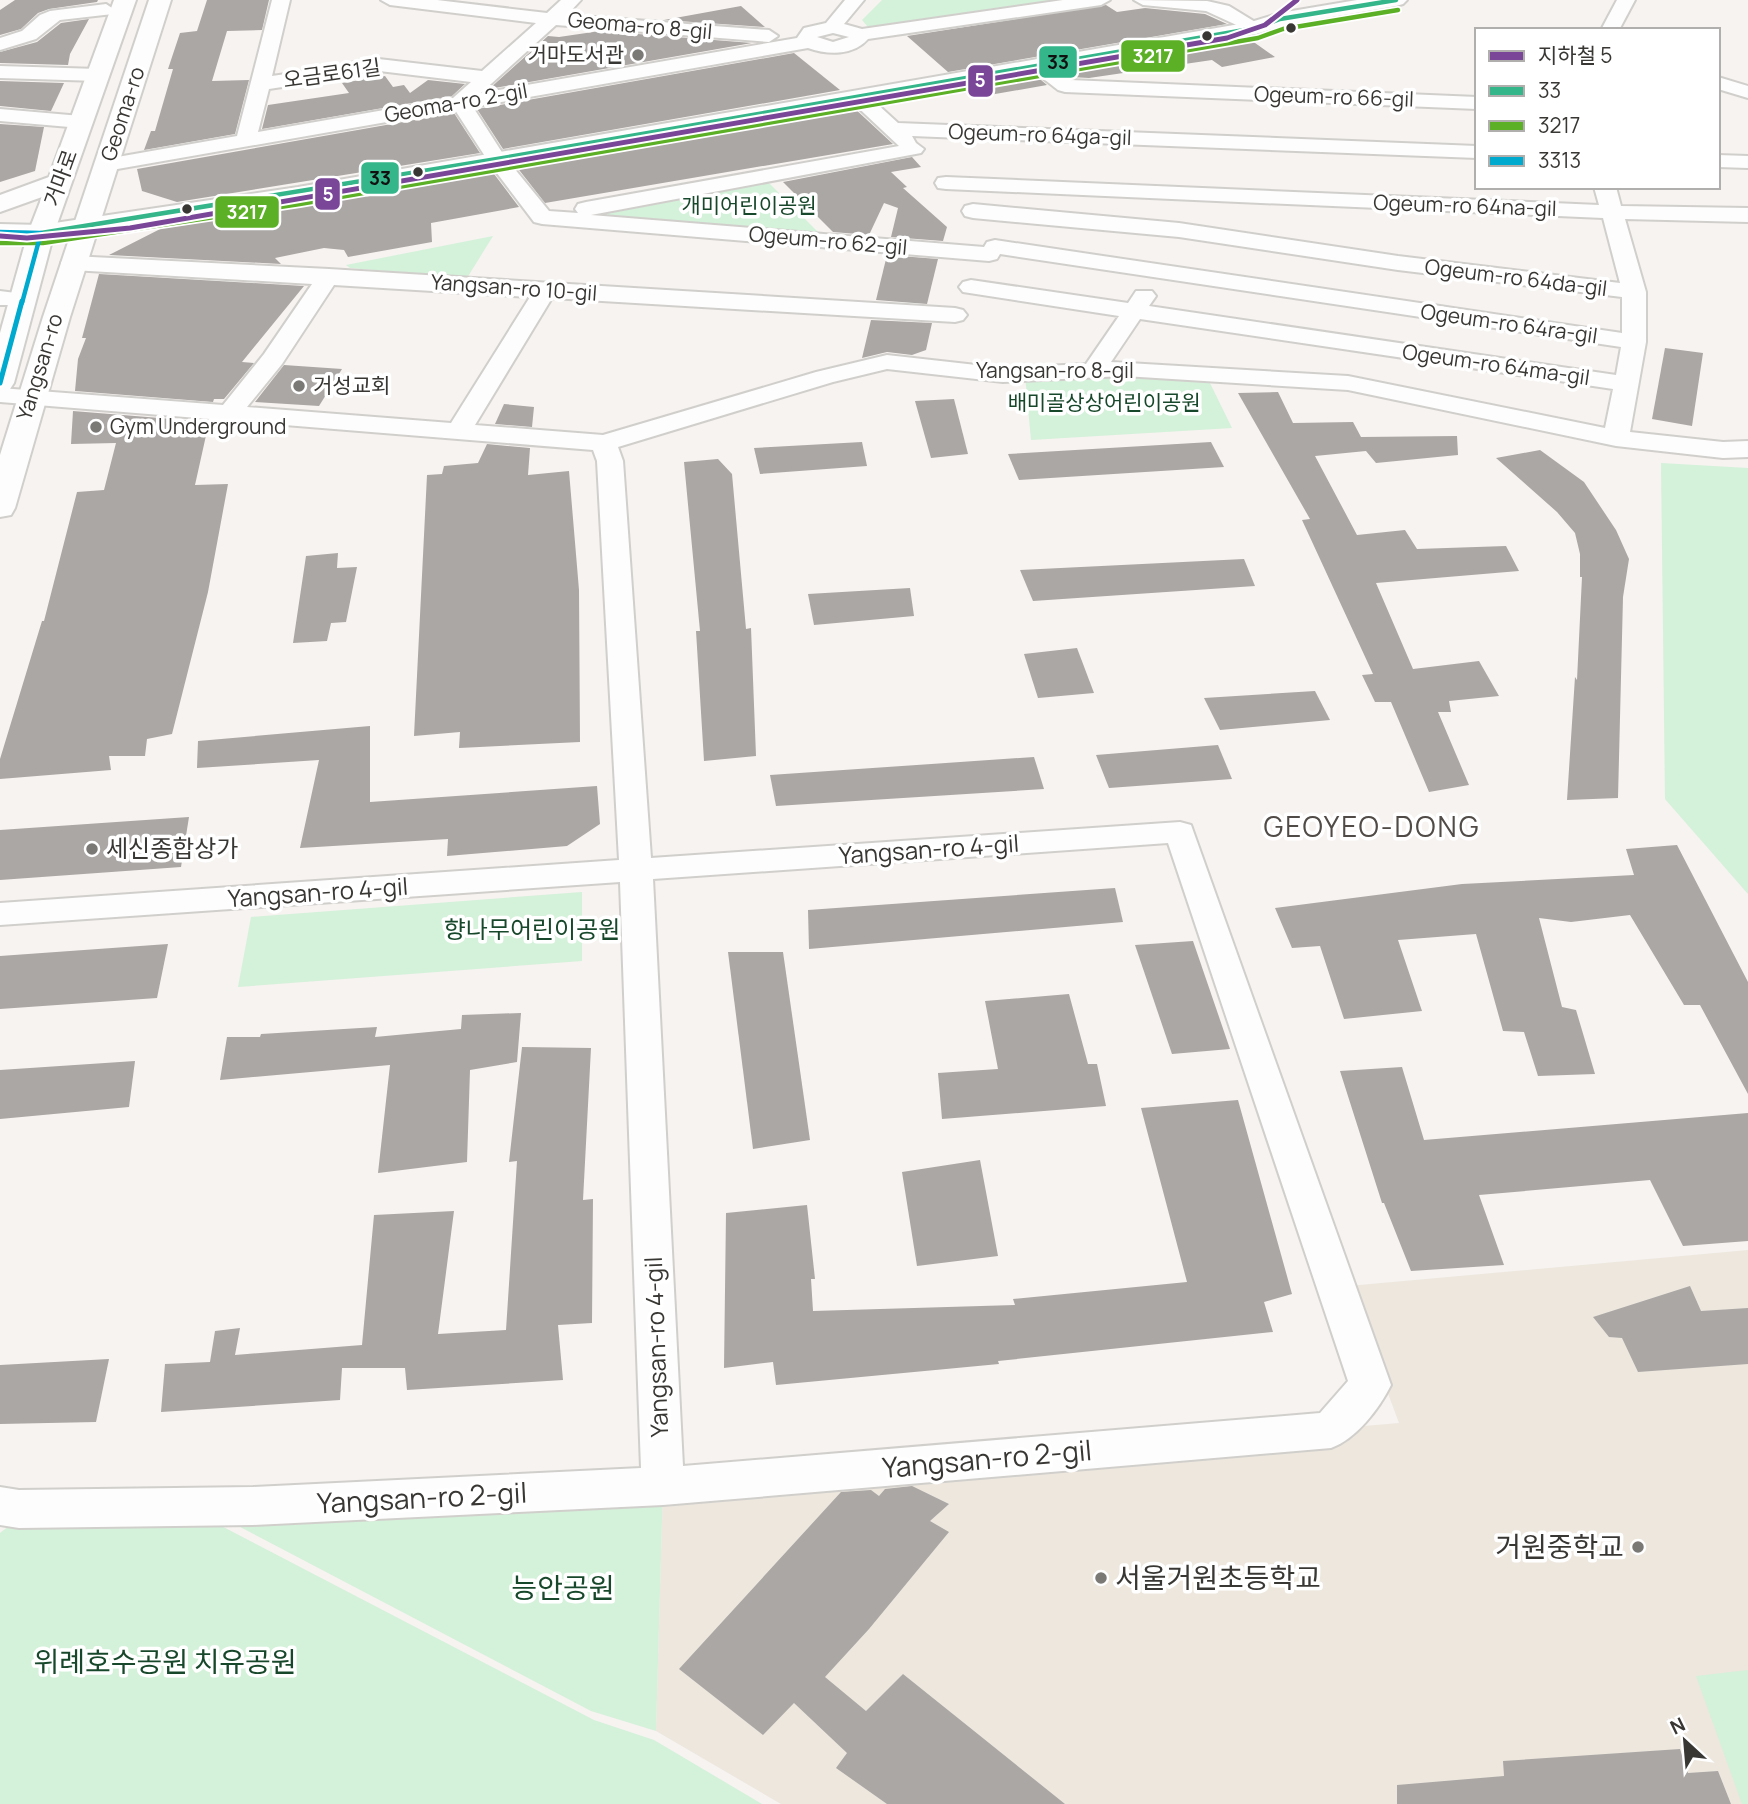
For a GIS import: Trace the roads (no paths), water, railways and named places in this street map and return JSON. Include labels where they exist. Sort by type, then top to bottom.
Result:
[{"type":"main road","name":"Geoma-ro","points":[[84,227],[160,0]]},
{"type":"main road","points":[[0,232],[41,233],[84,227],[497,160],[1256,28],[1280,19],[1396,0]]},
{"type":"main road","name":"Geoma-ro","points":[[81,122],[98,75],[116,5]]},
{"type":"main road","name":"거마로","points":[[41,233],[81,122]]},
{"type":"main road","points":[[0,204],[61,181]]},
{"type":"main road","name":"Yangsan-ro","points":[[0,509],[30,397],[84,227]]},
{"type":"main road","name":"Yangsan-ro","points":[[0,383],[11,299],[41,233]]},
{"type":"street","points":[[246,140],[281,0]]},
{"type":"street","name":"Geoma-ro 8-gil","points":[[390,0],[552,19],[807,40]]},
{"type":"street","points":[[572,0],[460,102],[497,160],[542,217],[914,149]]},
{"type":"street","points":[[833,27],[855,0]]},
{"type":"street","points":[[858,35],[857,41],[838,47],[821,46],[807,40],[811,32],[833,27],[849,29],[858,35],[1101,0]]},
{"type":"street","points":[[1143,0],[1207,6],[1222,10],[1256,28]]},
{"type":"street","points":[[1611,28],[1626,0]]},
{"type":"street","points":[[0,44],[29,35],[47,19],[57,15],[116,5]]},
{"type":"street","name":"Geoma-ro 2-gil","points":[[106,164],[807,40]]},
{"type":"street","points":[[838,47],[880,92]]},
{"type":"street","name":"오금로61길","points":[[260,84],[342,72],[370,64],[488,78]]},
{"type":"street","name":"Ogeum-ro 66-gil","points":[[1038,65],[1065,86],[1475,103]]},
{"type":"street","points":[[0,72],[98,75]]},
{"type":"street","points":[[1720,84],[1748,92]]},
{"type":"street","points":[[1092,372],[1161,272],[1179,230],[1191,91]]},
{"type":"street","points":[[857,96],[914,149],[1001,239],[955,314],[938,367]]},
{"type":"street","points":[[0,115],[81,122]]},
{"type":"street","name":"Ogeum-ro 64ga-gil","points":[[892,128],[1475,152]]},
{"type":"street","points":[[1720,161],[1748,162]]},
{"type":"street","name":"Ogeum-ro 64na-gil","points":[[946,183],[1613,212],[1748,215]]},
{"type":"street","points":[[1606,189],[1634,292],[1634,342],[1616,438]]},
{"type":"street","name":"Ogeum-ro 64da-gil","points":[[973,211],[1179,230],[1398,263],[1634,292]]},
{"type":"street","name":"Ogeum-ro 62-gil","points":[[542,217],[992,251]]},
{"type":"street","name":"Ogeum-ro 64ra-gil","points":[[992,251],[1161,272],[1634,342]]},
{"type":"street","name":"Yangsan-ro 10-gil","points":[[72,263],[955,314]]},
{"type":"street","name":"Ogeum-ro 64da-gil","points":[[1384,306],[1398,263]]},
{"type":"street","points":[[228,415],[273,359],[329,276]]},
{"type":"street","name":"Ogeum-ro 64ma-gil","points":[[971,287],[1628,384]]},
{"type":"street","points":[[458,432],[545,290]]},
{"type":"street","points":[[1348,383],[1384,306]]},
{"type":"street","name":"Yangsan-ro 8-gil","points":[[0,395],[604,443],[825,377],[887,362],[1003,376],[1124,369],[1348,383],[1616,438],[1723,450],[1748,449]]},
{"type":"street","name":"Yangsan-ro 4-gil","points":[[604,443],[610,461],[636,871],[663,1486]]},
{"type":"street","name":"Yangsan-ro 4-gil","points":[[0,914],[1180,832]]},
{"type":"street","name":"Yangsan-ro 2-gil","points":[[0,1506],[19,1509],[253,1506],[663,1486],[1331,1430],[1370,1385],[1180,832]]},
{"type":"metro line","name":"5","points":[[0,236],[27,238],[130,228],[1227,38],[1265,25],[1297,0]]},
{"type":"place","name":"거마도서관","points":[[638,55]]},
{"type":"place","name":"거성교회","points":[[299,386]]},
{"type":"place","name":"Gym Underground","points":[[96,427]]},
{"type":"place","name":"세신종합상가","points":[[92,849]]},
{"type":"place","name":"거원중학교","points":[[1638,1547]]},
{"type":"place","name":"서울거원초등학교","points":[[1101,1578]]},
{"type":"district","name":"GEOYEO-DONG","points":[[1372,827]]},
{"type":"park label","name":"개미어린이공원","points":[[749,206]]},
{"type":"park label","name":"배미골상상어린이공원","points":[[1104,403]]},
{"type":"park label","name":"향나무어린이공원","points":[[532,930]]},
{"type":"park label","name":"능안공원","points":[[563,1588]]},
{"type":"park label","name":"위례호수공원 치유공원","points":[[165,1662]]}]
